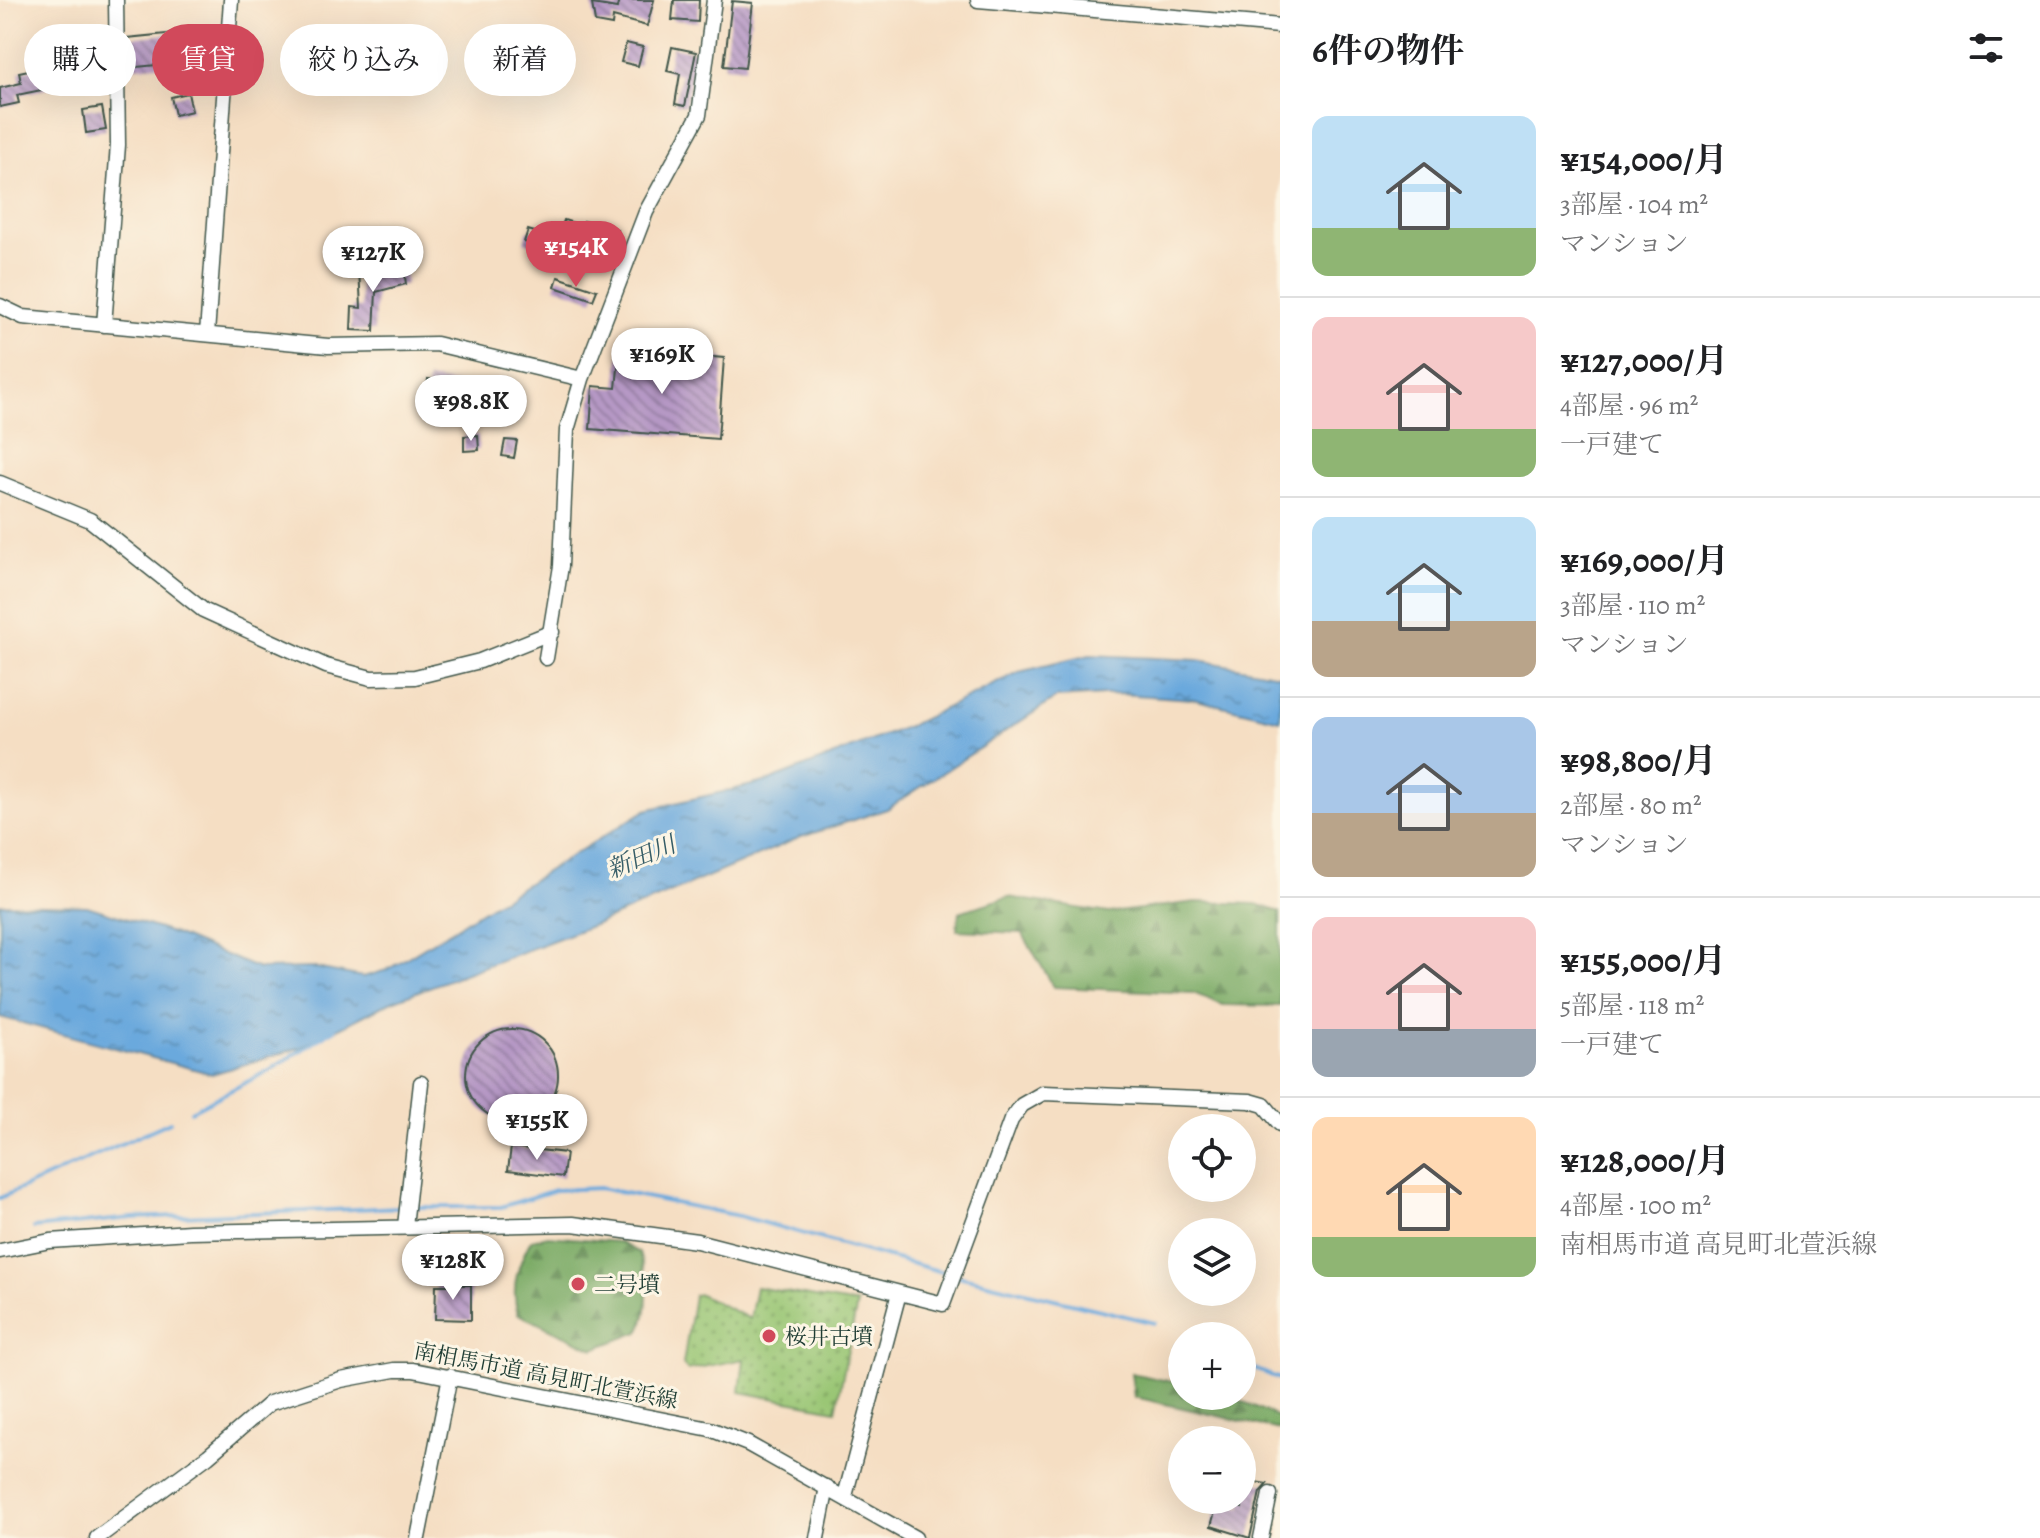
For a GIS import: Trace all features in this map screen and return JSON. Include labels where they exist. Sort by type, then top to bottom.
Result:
[{"type":"street","points":[[104,325],[118,145],[116,0]]},
{"type":"street","points":[[207,334],[231,0]]},
{"type":"street","points":[[546,658],[564,537],[564,449],[582,379],[646,212],[699,115],[714,0]]},
{"type":"street","points":[[978,0],[1280,26]]},
{"type":"street","points":[[0,306],[23,317],[328,346],[436,344],[582,379]]},
{"type":"street","points":[[0,483],[90,520],[203,610],[326,666],[371,678],[415,677],[480,661],[552,632]]},
{"type":"street","points":[[406,1221],[421,1083]]},
{"type":"street","points":[[0,1251],[50,1241],[406,1221],[573,1224],[697,1241],[943,1304],[956,1276],[1011,1120],[1022,1105],[1043,1093],[1250,1101],[1264,1105],[1280,1124]]},
{"type":"street","points":[[845,1496],[899,1293]]},
{"type":"street","name":"南相馬市道 高見町北萱浜線","points":[[97,1538],[208,1456],[270,1403],[341,1380],[394,1370],[450,1376],[710,1429],[748,1444],[915,1538]]},
{"type":"street","points":[[418,1538],[450,1376]]},
{"type":"street","points":[[817,1538],[827,1487]]},
{"type":"street","points":[[1261,1538],[1270,1494]]},
{"type":"green space","points":[[1008,897],[1109,913],[1196,902],[1256,904],[1280,912],[1280,1006],[1223,1005],[1193,993],[1054,987],[1022,933],[957,930],[959,912]]},
{"type":"green space","points":[[548,1236],[619,1242],[639,1253],[647,1293],[646,1313],[639,1332],[594,1349],[518,1314],[515,1285],[522,1258],[531,1240]]},
{"type":"green space","name":"桜井古墳","points":[[756,1287],[857,1304],[836,1410],[740,1392],[744,1359],[687,1370],[683,1364],[694,1295],[700,1294],[750,1319]]},
{"type":"green space","points":[[1131,1373],[1168,1381],[1168,1405],[1134,1397]]},
{"type":"green space","points":[[1256,1407],[1280,1418],[1280,1430],[1192,1410],[1256,1410]]},
{"type":"water","name":"新田川","points":[[1090,655],[1198,660],[1280,675],[1280,720],[1193,699],[1120,694],[1056,698],[887,809],[801,837],[599,923],[392,1001],[302,1047],[212,1074],[0,1017],[0,904],[87,906],[172,933],[259,969],[316,968],[363,977],[387,970],[646,810],[769,781],[911,725],[1019,672]]},
{"type":"building","points":[[619,0],[654,0],[647,26],[613,17],[612,25],[595,22],[592,4],[617,8]]},
{"type":"building","points":[[674,0],[699,0],[698,22],[672,20]]},
{"type":"building","points":[[732,1],[753,3],[745,68],[724,66]]},
{"type":"building","points":[[152,35],[152,66],[136,67],[136,37]]},
{"type":"building","points":[[626,43],[643,47],[638,66],[621,62]]},
{"type":"building","points":[[672,47],[696,52],[685,106],[675,104],[680,74],[667,71]]},
{"type":"building","points":[[24,71],[24,94],[17,95],[19,103],[0,107],[0,88],[21,83],[19,72]]},
{"type":"building","points":[[189,96],[192,111],[175,115],[171,97]]},
{"type":"building","points":[[102,107],[106,130],[86,133],[83,110]]},
{"type":"building","points":[[564,220],[583,226],[584,221],[617,230],[613,249],[597,245],[594,255],[569,247],[567,252],[542,243],[548,227],[560,232]]},
{"type":"building","points":[[528,230],[541,234],[537,246],[524,242]]},
{"type":"building","points":[[388,267],[389,272],[404,270],[406,284],[376,292],[374,331],[351,330],[352,307],[361,308],[359,268]]},
{"type":"building","points":[[558,277],[597,290],[593,300],[555,287]]},
{"type":"building","points":[[620,349],[724,358],[718,439],[590,429],[593,386],[616,388]]},
{"type":"building","points":[[428,379],[517,393],[515,412],[425,401]]},
{"type":"building","points":[[478,435],[479,450],[464,451],[464,436]]},
{"type":"building","points":[[505,440],[517,441],[514,458],[502,456]]},
{"type":"building","points":[[512,1029],[530,1032],[545,1042],[555,1057],[558,1075],[555,1093],[545,1108],[530,1118],[512,1121],[494,1118],[479,1108],[469,1093],[466,1075],[469,1057],[479,1042],[494,1032]]},
{"type":"building","points":[[511,1147],[566,1153],[563,1177],[508,1170]]},
{"type":"building","points":[[436,1285],[471,1285],[471,1320],[435,1319]]},
{"type":"building","points":[[1256,1482],[1267,1484],[1260,1492],[1256,1510]]},
{"type":"building","points":[[1214,1514],[1255,1514],[1250,1538],[1211,1526]]},
{"type":"waterway","points":[[191,1111],[268,1071],[335,1029]]},
{"type":"waterway","points":[[0,1198],[170,1122]]},
{"type":"waterway","points":[[412,1207],[501,1207],[555,1190],[600,1188],[739,1216],[950,1274]]},
{"type":"waterway","points":[[34,1228],[132,1218],[403,1207]]},
{"type":"waterway","points":[[958,1276],[1155,1323]]},
{"type":"waterway","points":[[1256,1370],[1280,1379]]},
{"type":"place","name":"二号墳","points":[[578,1284]]},
{"type":"place","name":"桜井古墳","points":[[769,1336]]}]
